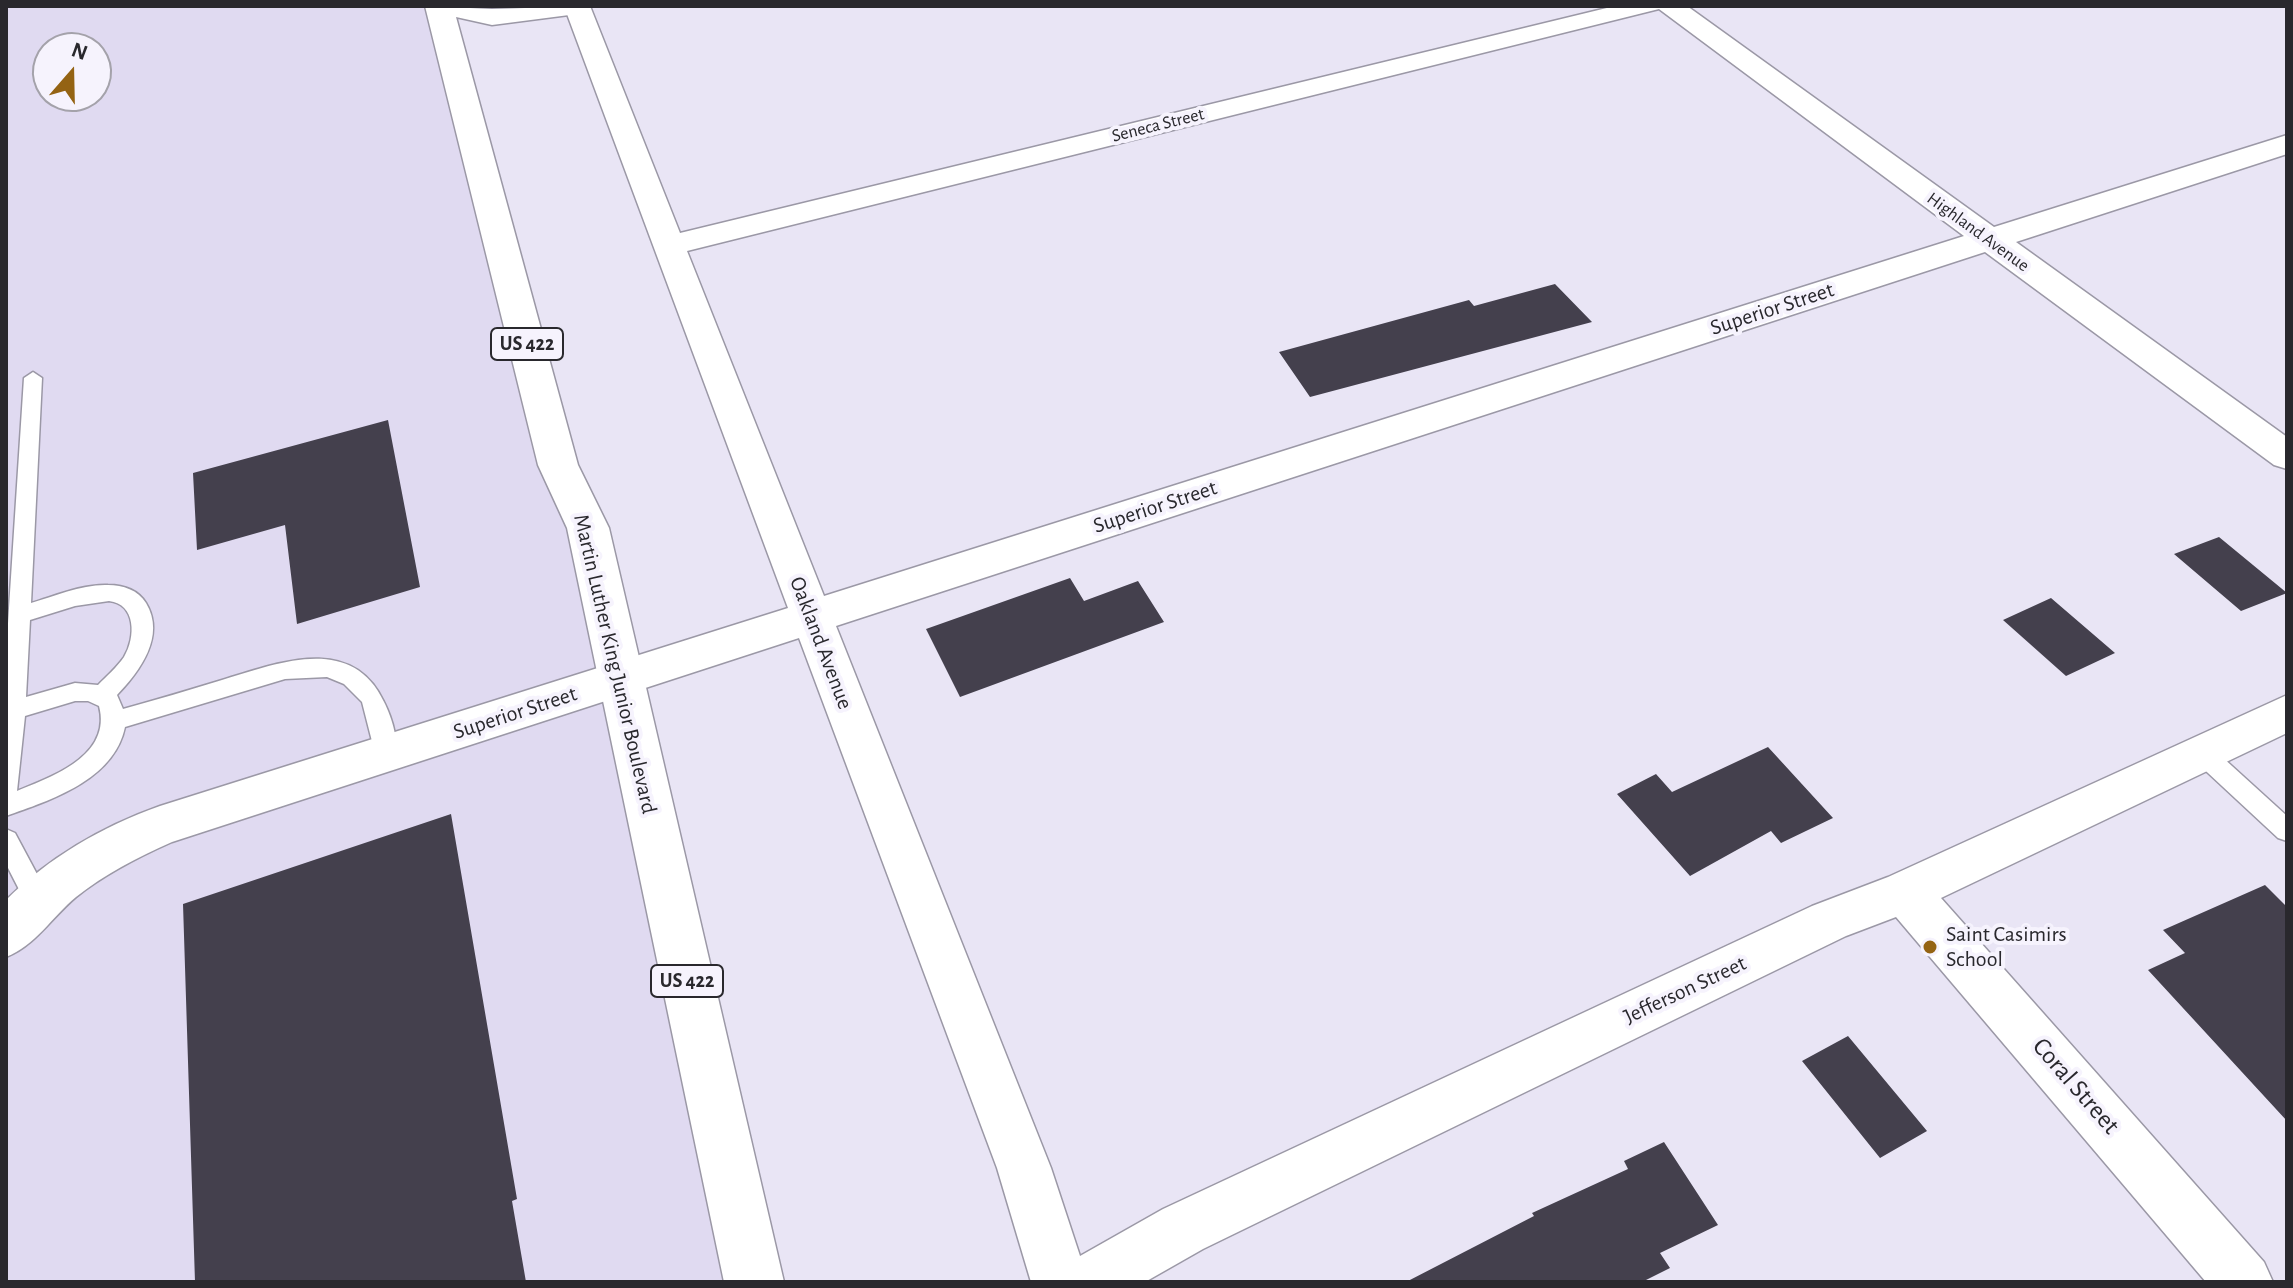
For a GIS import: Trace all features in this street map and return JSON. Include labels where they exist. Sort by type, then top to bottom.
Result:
[{"type":"main road","points":[[441,6],[492,17],[578,6]]},
{"type":"main road","name":"Martin Luther King Junior Boulevard","points":[[441,6],[558,465],[588,528],[619,680],[754,1282]]},
{"type":"street","name":"Oakland Avenue","points":[[578,6],[1024,1168],[1060,1282]]},
{"type":"street","name":"Seneca Street","points":[[668,246],[1648,6]]},
{"type":"street","name":"Highland Avenue","points":[[1670,6],[2287,456]]},
{"type":"street","name":"Superior Street","points":[[6,935],[37,899],[75,868],[114,845],[160,826],[2287,144]]},
{"type":"street","name":"Jefferson Street","points":[[1090,1282],[1226,1209],[1829,921],[1905,892],[2287,713]]},
{"type":"street","name":"Coral Street","points":[[1905,892],[2244,1282]]},
{"type":"lane","points":[[6,790],[33,378]]},
{"type":"lane","points":[[19,615],[110,593],[133,600],[140,609],[141,641],[135,657],[103,695]]},
{"type":"lane","points":[[115,721],[285,670],[327,665],[360,683],[368,692],[378,712],[385,754]]},
{"type":"lane","points":[[6,806],[62,784],[84,770],[110,740],[115,721],[112,707],[103,695],[86,691],[13,711]]},
{"type":"lane","points":[[2202,753],[2287,831]]},
{"type":"lane","points":[[6,840],[37,899]]},
{"type":"shaded area","points":[[6,6],[439,6],[558,465],[754,1282],[6,1282]]},
{"type":"building","points":[[1555,284],[1592,322],[1310,397],[1279,352],[1469,300],[1474,306]]},
{"type":"building","points":[[388,420],[420,587],[297,624],[285,525],[197,550],[193,473]]},
{"type":"building","points":[[2219,537],[2287,593],[2241,611],[2174,554]]},
{"type":"building","points":[[1070,578],[1084,601],[1138,581],[1164,622],[960,697],[926,629]]},
{"type":"building","points":[[2051,598],[2115,653],[2066,676],[2003,620]]},
{"type":"building","points":[[1768,747],[1833,818],[1781,843],[1771,831],[1690,876],[1617,794],[1656,774],[1672,792]]},
{"type":"building","points":[[451,814],[517,1199],[512,1201],[526,1282],[195,1282],[183,904]]},
{"type":"building","points":[[2265,885],[2287,907],[2287,1121],[2148,970],[2185,953],[2163,930]]},
{"type":"building","points":[[1848,1036],[1927,1131],[1880,1158],[1802,1061]]},
{"type":"building","points":[[1664,1142],[1718,1225],[1660,1253],[1670,1268],[1642,1282],[1406,1282],[1534,1216],[1532,1213],[1628,1169],[1624,1161]]},
{"type":"place","name":"Saint Casimirs School","points":[[1930,947]]}]
